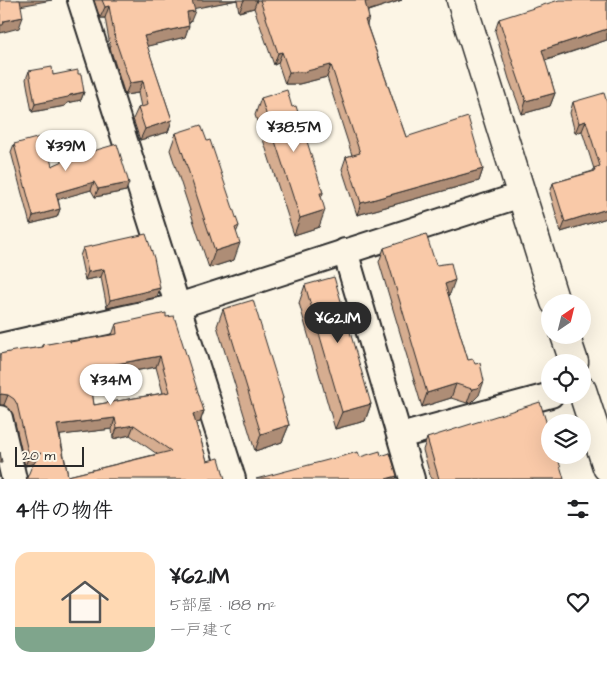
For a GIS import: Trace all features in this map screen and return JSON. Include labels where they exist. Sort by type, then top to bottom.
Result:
[{"type":"street","points":[[80,0],[233,479]]},
{"type":"street","points":[[461,0],[520,195],[552,294]]},
{"type":"street","points":[[0,346],[178,306],[520,195]]},
{"type":"street","points":[[345,251],[412,479]]},
{"type":"street","points":[[400,436],[541,398]]},
{"type":"street","points":[[587,404],[607,467]]},
{"type":"street","points":[[0,418],[14,479]]},
{"type":"building","points":[[0,0],[20,0],[23,17],[4,21],[3,25],[0,25]]},
{"type":"building","points":[[102,0],[192,0],[195,11],[187,12],[189,26],[144,36],[172,120],[145,129],[138,108],[148,105],[143,81],[130,83],[115,39],[109,6],[105,7]]},
{"type":"building","points":[[260,0],[371,0],[365,2],[369,18],[365,20],[406,137],[468,117],[483,169],[361,203],[346,157],[360,153],[331,65],[303,72],[289,72],[282,52],[278,53]]},
{"type":"building","points":[[559,0],[607,0],[607,29],[542,50],[555,93],[526,101],[499,19]]},
{"type":"building","points":[[52,67],[53,75],[78,70],[78,74],[81,74],[84,92],[35,104],[29,71]]},
{"type":"building","points":[[287,90],[292,107],[296,106],[323,193],[320,193],[325,210],[300,218],[261,98]]},
{"type":"building","points":[[604,93],[607,103],[607,209],[565,222],[553,183],[595,171],[594,168],[600,166],[586,121],[579,123],[573,102]]},
{"type":"building","points":[[201,125],[207,141],[210,140],[239,226],[235,228],[240,243],[215,251],[176,133]]},
{"type":"building","points":[[44,136],[52,166],[92,148],[93,151],[117,144],[129,183],[98,189],[94,182],[56,193],[60,209],[33,216],[14,144]]},
{"type":"building","points":[[146,234],[154,258],[160,288],[110,300],[104,269],[88,272],[83,248]]},
{"type":"building","points":[[426,234],[436,265],[451,263],[455,280],[445,284],[468,360],[473,359],[475,364],[480,363],[484,381],[477,388],[472,389],[456,384],[427,393],[384,248]]},
{"type":"building","points":[[334,277],[371,404],[342,412],[305,285]]},
{"type":"building","points":[[253,300],[283,398],[289,425],[261,434],[223,309]]},
{"type":"building","points":[[166,313],[166,317],[174,316],[204,411],[193,414],[207,461],[219,458],[225,479],[26,479],[41,453],[29,456],[17,404],[8,395],[0,395],[0,354],[43,347],[42,345],[70,340],[70,342],[117,334],[116,324]],"holes":[[[160,356],[170,392],[94,405],[89,369]],[[115,418],[117,428],[134,425],[171,451],[68,476],[57,425]]]},
{"type":"building","points":[[540,402],[544,414],[541,414],[541,464],[560,464],[564,479],[439,479],[427,438]]},
{"type":"building","points":[[380,451],[381,456],[390,453],[397,476],[386,479],[256,479],[358,452],[360,457]]}]
